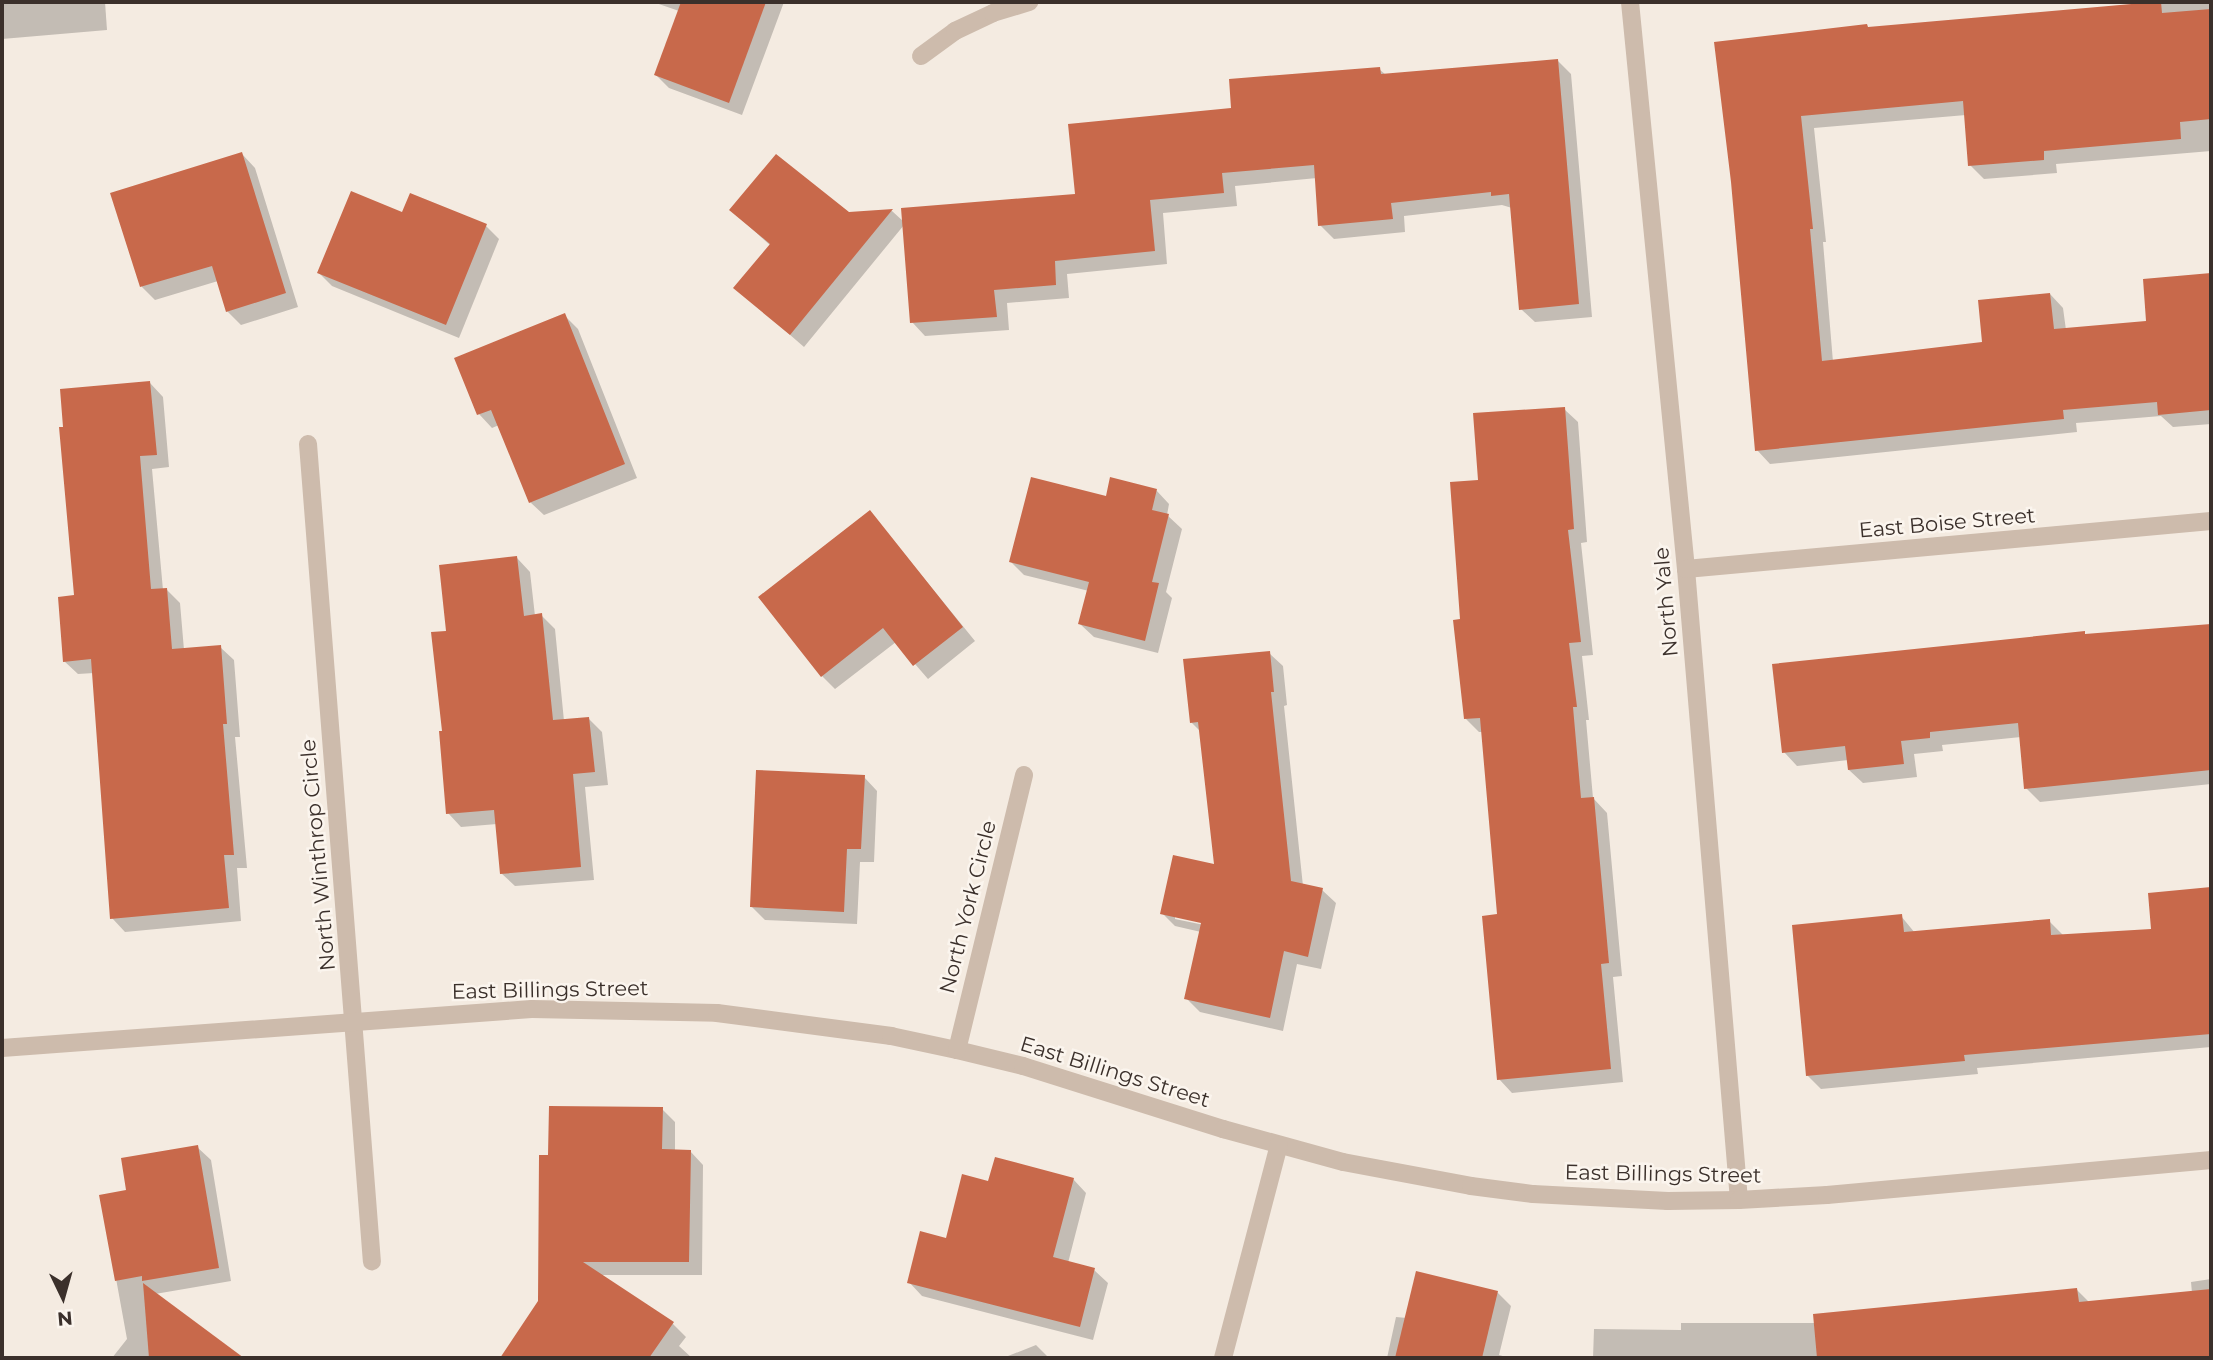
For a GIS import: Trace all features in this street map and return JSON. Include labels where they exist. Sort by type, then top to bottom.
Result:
[{"type":"street","points":[[921,56],[956,31],[992,13],[1029,2]]},
{"type":"street","name":"North Yale","points":[[1630,2],[1686,569],[1738,1200]]},
{"type":"street","name":"North Winthrop Circle","points":[[308,444],[372,1262]]},
{"type":"street","name":"East Boise Street","points":[[1686,569],[2211,521]]},
{"type":"street","name":"North York Circle","points":[[957,1050],[1024,775]]},
{"type":"street","name":"East Billings Street","points":[[2,1048],[532,1009],[717,1013],[891,1036],[957,1050],[1023,1066],[1279,1145],[1418,1176],[1534,1194],[1668,1201],[1738,1200],[2211,1160]]},
{"type":"street","points":[[1223,1358],[1279,1145]]},
{"type":"building","points":[[681,2],[766,2],[729,103],[654,75]]},
{"type":"building","points":[[2161,2],[2162,13],[2211,9],[2211,119],[2180,122],[2181,139],[2044,151],[2044,160],[1968,166],[1963,101],[1801,116],[1813,229],[1810,229],[1822,361],[1982,342],[1978,300],[2050,293],[2054,329],[2146,321],[2143,279],[2211,273],[2211,410],[2158,415],[2157,402],[2063,410],[2064,419],[1755,451],[1731,182],[1714,42],[1867,24],[1868,27]]},
{"type":"building","points":[[1558,59],[1579,304],[1519,310],[1509,194],[1491,196],[1491,192],[1391,203],[1393,219],[1318,226],[1314,165],[1222,173],[1224,193],[1150,200],[1155,251],[1055,261],[1056,285],[994,290],[997,317],[910,323],[901,208],[1075,194],[1068,124],[1231,108],[1229,79],[1380,67],[1381,74]]},
{"type":"building","points":[[242,152],[286,293],[226,312],[212,266],[140,287],[110,193]]},
{"type":"building","points":[[776,154],[849,212],[893,209],[790,335],[733,288],[770,244],[729,210]]},
{"type":"building","points":[[351,191],[402,212],[410,193],[487,224],[446,325],[317,273]]},
{"type":"building","points":[[565,313],[625,464],[529,503],[491,410],[477,415],[454,358]]},
{"type":"building","points":[[150,381],[157,455],[140,456],[151,589],[167,588],[172,649],[221,645],[227,724],[223,724],[234,855],[224,855],[229,908],[110,919],[91,659],[63,662],[58,597],[74,595],[59,427],[63,427],[60,389]]},
{"type":"building","points":[[1565,407],[1574,529],[1568,530],[1581,642],[1569,643],[1577,707],[1573,707],[1581,798],[1594,797],[1609,963],[1601,964],[1611,1069],[1497,1080],[1482,916],[1497,914],[1480,718],[1464,719],[1453,620],[1460,619],[1450,482],[1478,480],[1473,413]]},
{"type":"building","points":[[1031,477],[1106,496],[1110,477],[1157,489],[1152,510],[1169,514],[1152,582],[1159,583],[1145,641],[1078,624],[1089,582],[1009,562]]},
{"type":"building","points":[[870,510],[963,627],[913,666],[883,628],[821,677],[758,597]]},
{"type":"building","points":[[517,556],[524,616],[542,613],[553,720],[589,717],[595,772],[573,774],[581,867],[500,874],[494,810],[446,814],[439,731],[442,731],[431,632],[446,631],[439,565]]},
{"type":"building","points":[[2211,624],[2211,770],[2024,789],[2018,723],[1930,732],[1930,738],[1901,741],[1904,764],[1848,770],[1845,746],[1782,753],[1772,664],[2085,631],[2085,634]]},
{"type":"building","points":[[1270,651],[1274,692],[1271,692],[1291,881],[1323,888],[1308,957],[1284,951],[1270,1018],[1184,999],[1201,923],[1160,914],[1173,855],[1214,864],[1198,722],[1190,723],[1183,659]]},
{"type":"building","points":[[756,770],[865,775],[861,849],[847,849],[844,912],[750,907]]},
{"type":"building","points":[[2211,887],[2211,1034],[1964,1055],[1965,1061],[1806,1076],[1792,925],[1902,914],[1904,932],[2050,919],[2051,935],[2151,929],[2148,893]]},
{"type":"building","points":[[549,1106],[663,1107],[662,1149],[691,1150],[689,1262],[583,1262],[674,1322],[649,1358],[500,1358],[538,1301],[539,1155],[548,1155]]},
{"type":"building","points":[[198,1145],[219,1268],[142,1281],[142,1276],[115,1281],[99,1195],[126,1190],[121,1158]]},
{"type":"building","points":[[995,1157],[1074,1178],[1053,1257],[1095,1268],[1080,1327],[907,1283],[920,1231],[946,1238],[962,1174],[988,1181]]},
{"type":"building","points":[[1416,1271],[1498,1291],[1482,1358],[1395,1358]]},
{"type":"building","points":[[143,1283],[244,1358],[149,1358]]},
{"type":"building","points":[[2077,1288],[2079,1302],[2211,1289],[2211,1358],[1817,1358],[1813,1314]]}]
